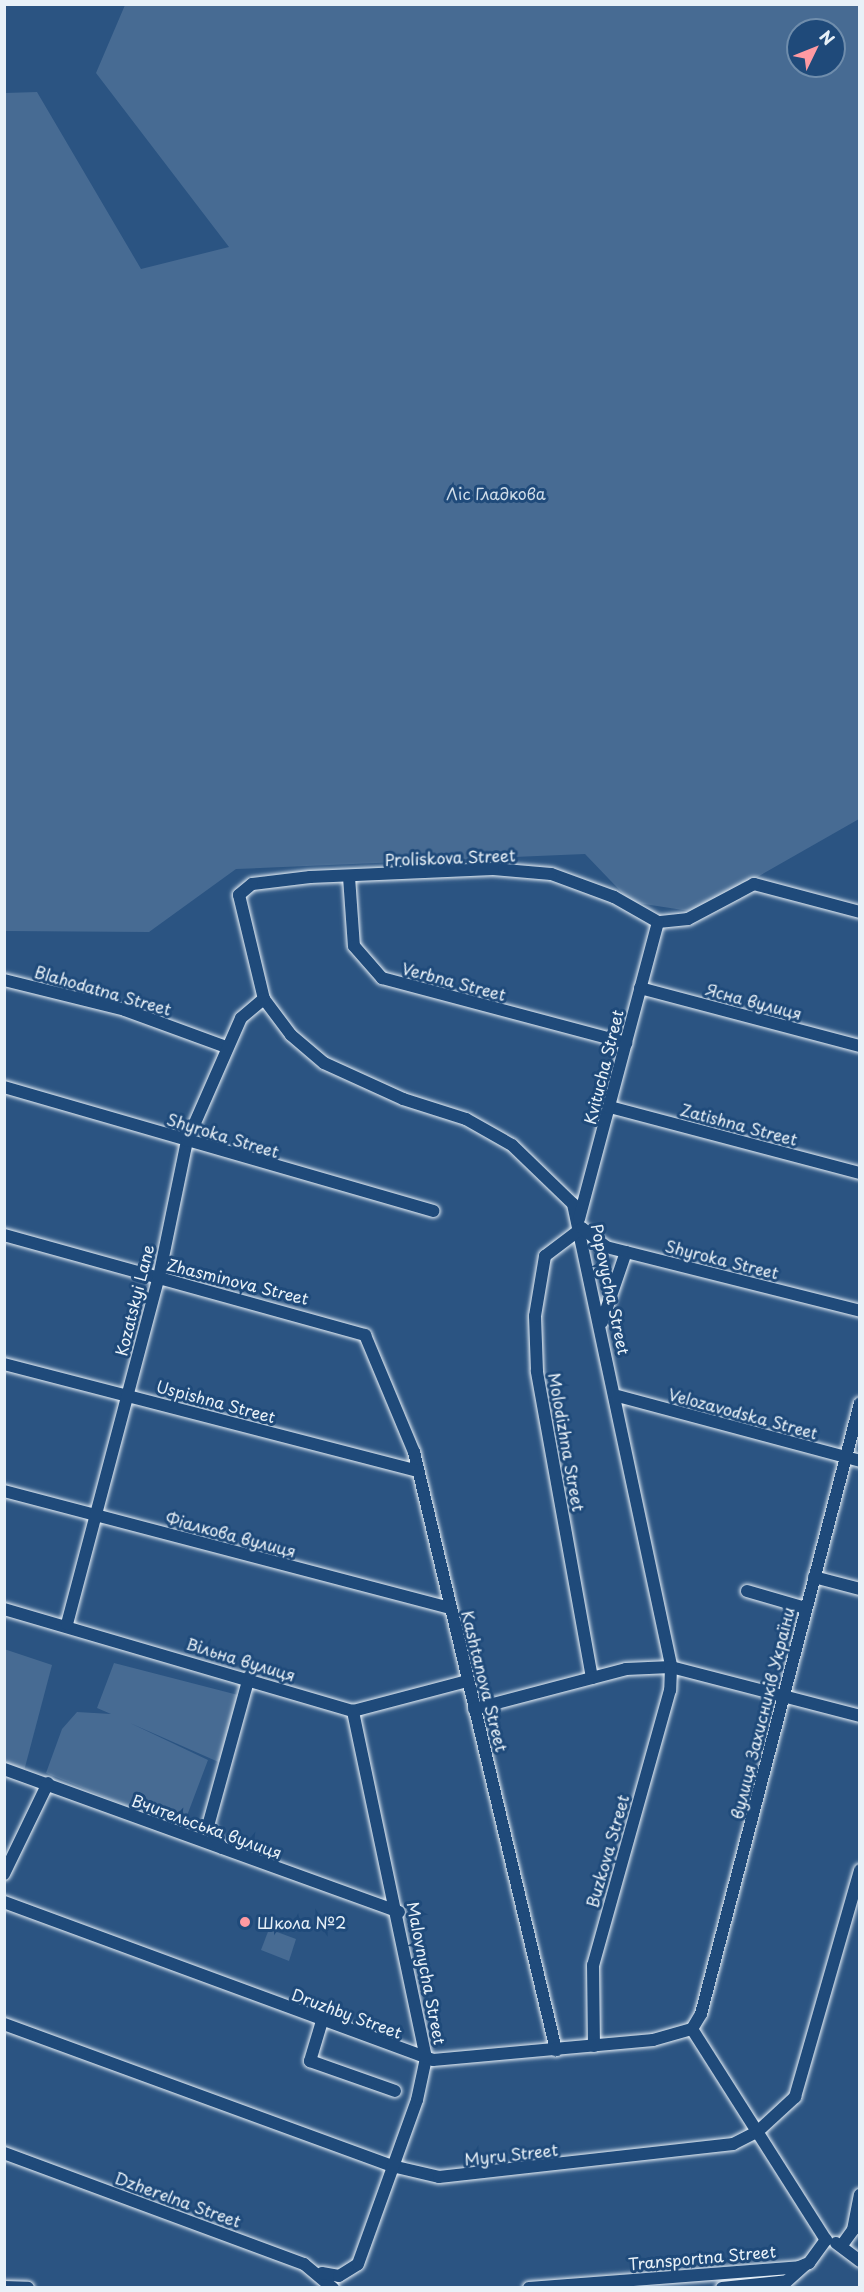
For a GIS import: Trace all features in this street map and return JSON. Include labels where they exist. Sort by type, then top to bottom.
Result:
[{"type":"street","name":"Proliskova Street","points":[[239,895],[252,884],[493,869],[551,874],[614,897],[658,922]]},
{"type":"street","name":"Verbna Street","points":[[349,877],[354,946],[382,978],[626,1043]]},
{"type":"street","points":[[658,922],[688,919],[754,884],[860,912]]},
{"type":"street","name":"Popovycha Street","points":[[239,895],[264,999],[291,1035],[324,1063],[403,1099],[466,1119],[512,1145],[573,1204],[580,1224],[618,1396],[671,1667]]},
{"type":"street","name":"Kvitucha Street","points":[[580,1224],[658,922]]},
{"type":"street","name":"Blahodatna Street","points":[[4,980],[125,1010],[225,1047]]},
{"type":"street","name":"Ясна вулиця","points":[[640,988],[860,1046]]},
{"type":"street","name":"Kozatskyi Lane","points":[[67,1624],[93,1515],[159,1277],[187,1141],[225,1047],[241,1018],[264,999]]},
{"type":"street","name":"Shyroka Street","points":[[4,1087],[433,1211]]},
{"type":"street","name":"Zatishna Street","points":[[610,1107],[860,1173]]},
{"type":"street","name":"Shyroka Street","points":[[580,1224],[606,1247],[860,1311]]},
{"type":"street","name":"Molodizhna Street","points":[[580,1224],[546,1256],[535,1316],[537,1371],[592,1678]]},
{"type":"street","name":"Zhasminova Street","points":[[4,1235],[359,1329]]},
{"type":"street","points":[[602,1323],[626,1252]]},
{"type":"street","name":"Kashtanova Street","points":[[359,1329],[418,1471],[556,2050]]},
{"type":"street","name":"Uspishna Street","points":[[4,1364],[418,1471]]},
{"type":"street","name":"Velozavodska Street","points":[[618,1396],[860,1461]]},
{"type":"street","name":"вулиця Захисників України","points":[[692,2029],[702,2014],[813,1577],[860,1403]]},
{"type":"street","name":"Фіалкова вулиця","points":[[4,1491],[450,1608]]},
{"type":"street","points":[[813,1577],[860,1589]]},
{"type":"street","points":[[747,1592],[806,1608]]},
{"type":"street","name":"Вільна вулиця","points":[[4,1609],[67,1624],[249,1677],[353,1711]]},
{"type":"street","points":[[474,1709],[626,1669],[671,1667],[860,1716]]},
{"type":"street","name":"Buzkova Street","points":[[594,2046],[593,1965],[670,1690],[671,1667]]},
{"type":"street","points":[[222,1848],[208,1826],[249,1677]]},
{"type":"street","points":[[353,1711],[467,1681]]},
{"type":"street","name":"Malovnycha Street","points":[[322,2273],[353,2270],[392,2166],[426,2058],[399,1912],[353,1711]]},
{"type":"street","name":"Вчительська вулиця","points":[[4,1769],[48,1783],[399,1912]]},
{"type":"street","points":[[4,1874],[48,1783]]},
{"type":"street","name":"Myru Street","points":[[4,2024],[392,2166],[439,2177],[483,2175],[733,2144],[757,2132],[795,2097],[860,1870]]},
{"type":"street","name":"Druzhby Street","points":[[4,1902],[426,2058],[594,2046],[676,2037],[692,2029]]},
{"type":"street","points":[[322,2021],[310,2061],[395,2091]]},
{"type":"street","points":[[692,2029],[826,2240],[842,2245],[860,2261]]},
{"type":"street","name":"Dzherelna Street","points":[[4,2153],[322,2273]]},
{"type":"street","points":[[842,2245],[853,2230],[860,2195]]},
{"type":"street","points":[[722,2288],[787,2282],[826,2240]]},
{"type":"street","name":"Transportna Street","points":[[529,2288],[590,2286],[694,2271],[805,2265]]},
{"type":"street","points":[[322,2273],[333,2288]]},
{"type":"street","points":[[4,2287],[28,2288]]},
{"type":"green space","name":"Ліс Гладкова","points":[[125,5],[859,5],[859,819],[696,912],[631,902],[585,854],[236,869],[149,932],[5,931],[5,93],[37,92],[141,269],[229,247],[96,73]]},
{"type":"green space","points":[[4,1649],[52,1665],[24,1771],[5,1764]]},
{"type":"green space","points":[[114,1663],[238,1695],[223,1764],[130,1723],[208,1760],[182,1829],[46,1773],[62,1729],[77,1712],[111,1714],[97,1708]]},
{"type":"green space","points":[[269,1929],[296,1939],[289,1961],[261,1950]]},
{"type":"place","name":"Школа №2","points":[[245,1922]]}]
